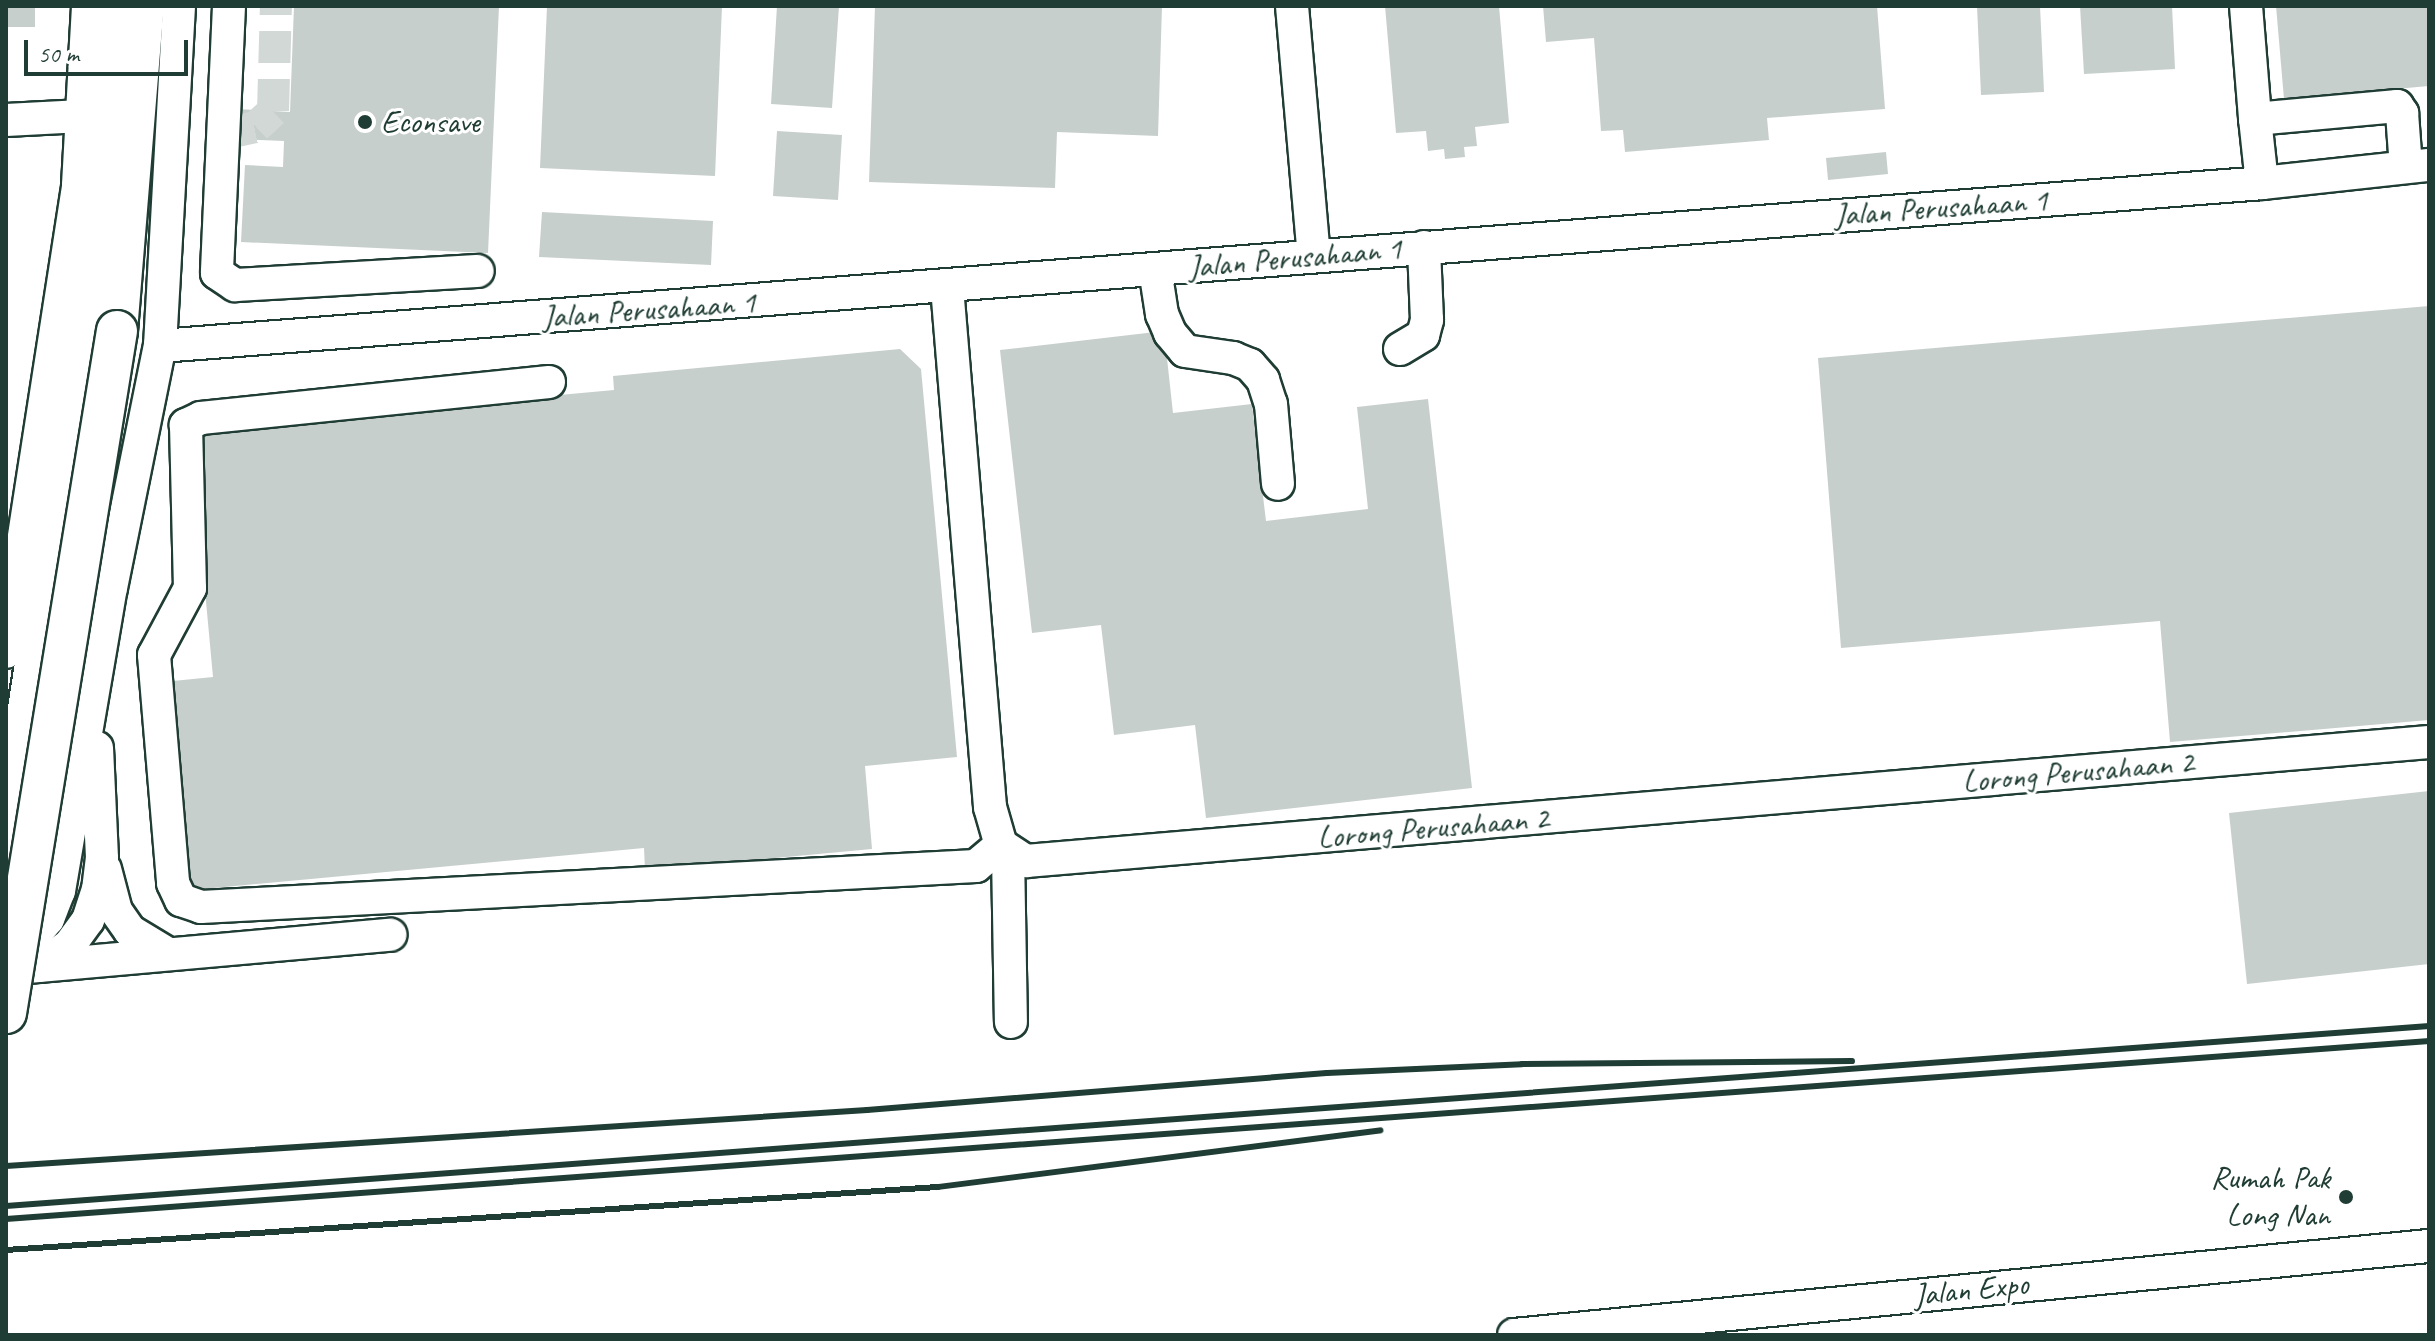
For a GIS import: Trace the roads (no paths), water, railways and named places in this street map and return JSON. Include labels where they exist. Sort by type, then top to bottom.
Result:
[{"type":"main road","points":[[6,849],[103,329],[103,207],[115,6]]},
{"type":"main road","points":[[6,1013],[103,329],[144,6]]},
{"type":"street","points":[[6,652],[57,347],[82,116],[88,6]]},
{"type":"street","points":[[6,941],[34,935],[48,919],[59,891],[94,681],[160,346],[177,114],[179,6]]},
{"type":"street","points":[[229,6],[217,273],[235,285],[478,271]]},
{"type":"street","points":[[1292,6],[1314,256]]},
{"type":"street","points":[[2246,6],[2262,183]]},
{"type":"street","points":[[2255,119],[2397,106],[2402,113],[2418,166]]},
{"type":"street","points":[[177,114],[224,124]]},
{"type":"street","points":[[6,120],[82,116]]},
{"type":"street","name":"Jalan Perusahaan 1","points":[[160,346],[2262,183],[2418,166]]},
{"type":"street","points":[[1400,349],[1423,335],[1427,320],[1424,247]]},
{"type":"street","points":[[1155,269],[1166,324],[1185,351],[1233,358],[1250,365],[1263,380],[1271,404],[1278,484]]},
{"type":"street","points":[[947,287],[990,807],[1005,849],[1011,1022]]},
{"type":"street","points":[[549,382],[201,418],[186,425],[190,588],[154,655],[173,883],[181,900],[201,907],[976,866],[1005,849]]},
{"type":"street","points":[[94,681],[102,858],[116,911],[130,931],[168,954]]},
{"type":"street","name":"Lorong Perusahaan 2","points":[[1005,849],[1048,862],[2429,742]]},
{"type":"street","points":[[39,967],[69,946],[88,920],[102,858]]},
{"type":"street","points":[[6,969],[390,935]]},
{"type":"street","name":"Jalan Expo","points":[[1514,1335],[2429,1246]]},
{"type":"tunnel","points":[[223,134],[256,127],[273,111],[276,6]]},
{"type":"railway","points":[[6,1206],[2429,1026]]},
{"type":"railway","points":[[6,1219],[2429,1041]]},
{"type":"railway","points":[[6,1166],[867,1110],[1327,1073],[1522,1064],[1852,1061]]},
{"type":"railway","points":[[6,1250],[938,1187],[1380,1130]]},
{"type":"place","name":"Econsave","points":[[365,122]]},
{"type":"place","name":"Rumah Pak Long Nan","points":[[2346,1197]]}]
